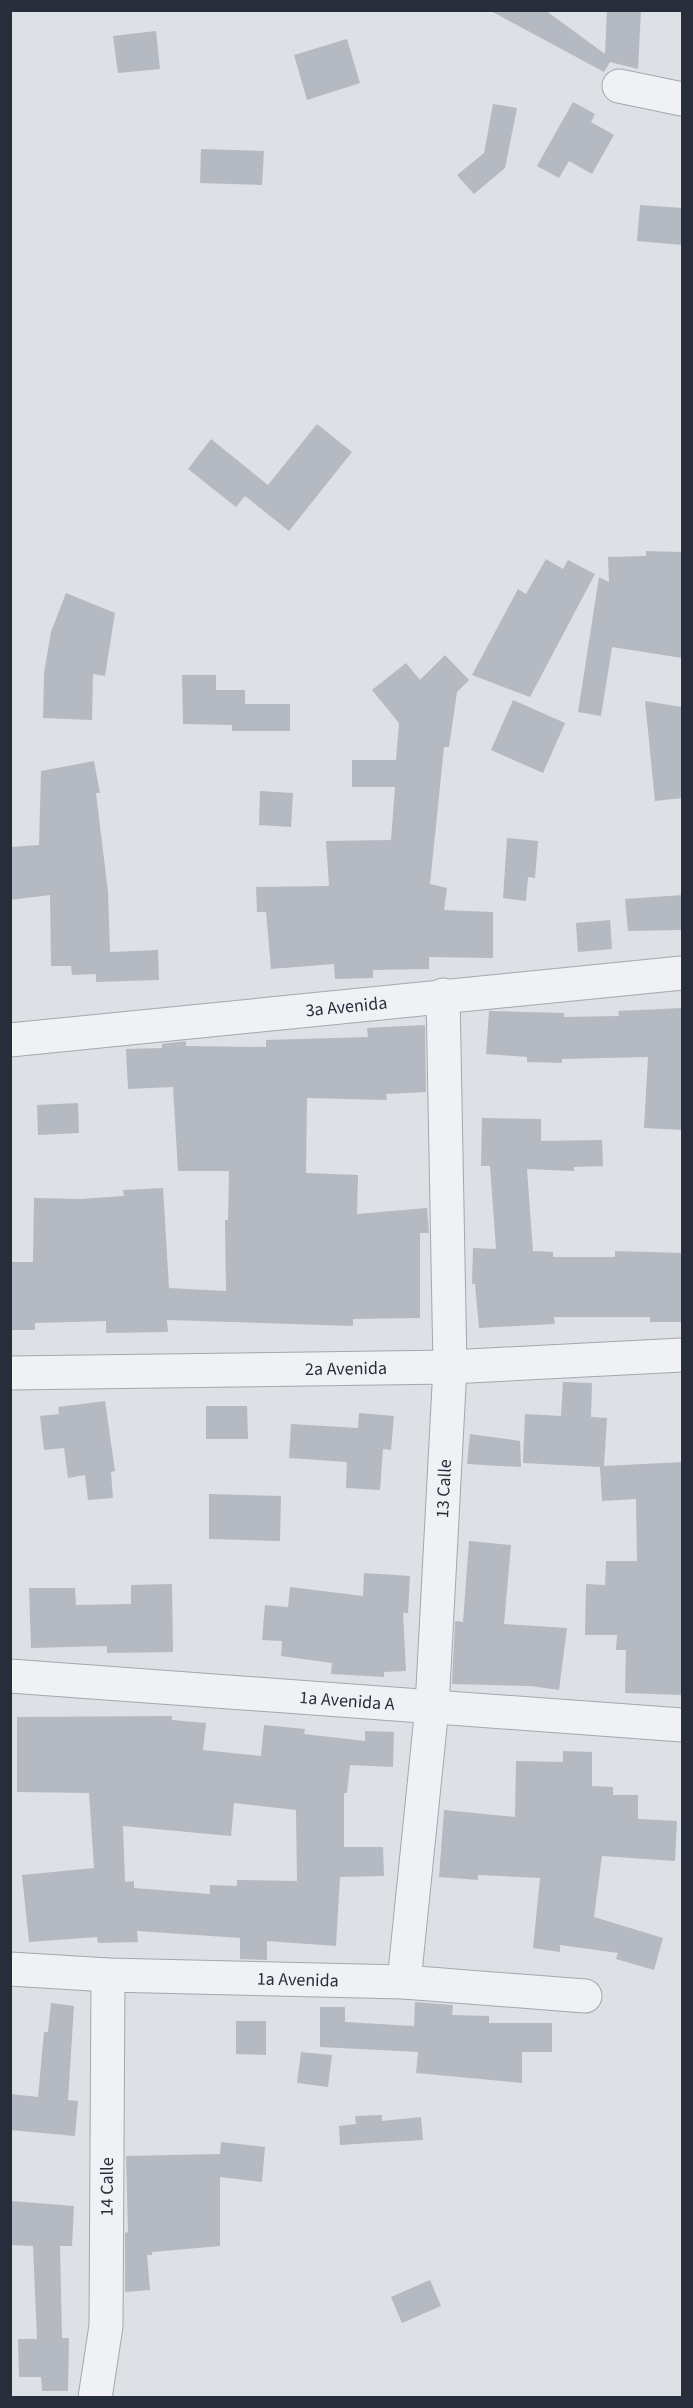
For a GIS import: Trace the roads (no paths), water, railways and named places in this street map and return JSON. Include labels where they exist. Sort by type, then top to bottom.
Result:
[{"type":"street","points":[[619,86],[682,99]]},
{"type":"street","name":"3a Avenida","points":[[10,1040],[443,995],[682,973]]},
{"type":"street","name":"13 Calle","points":[[404,1982],[432,1707],[450,1367],[443,995]]},
{"type":"street","name":"2a Avenida","points":[[10,1373],[450,1367],[682,1355]]},
{"type":"street","name":"1a Avenida A","points":[[10,1676],[682,1725]]},
{"type":"street","name":"1a Avenida","points":[[10,1969],[108,1975],[404,1982],[585,1996]]},
{"type":"street","name":"14 Calle","points":[[95,2397],[106,2326],[108,1975]]}]
